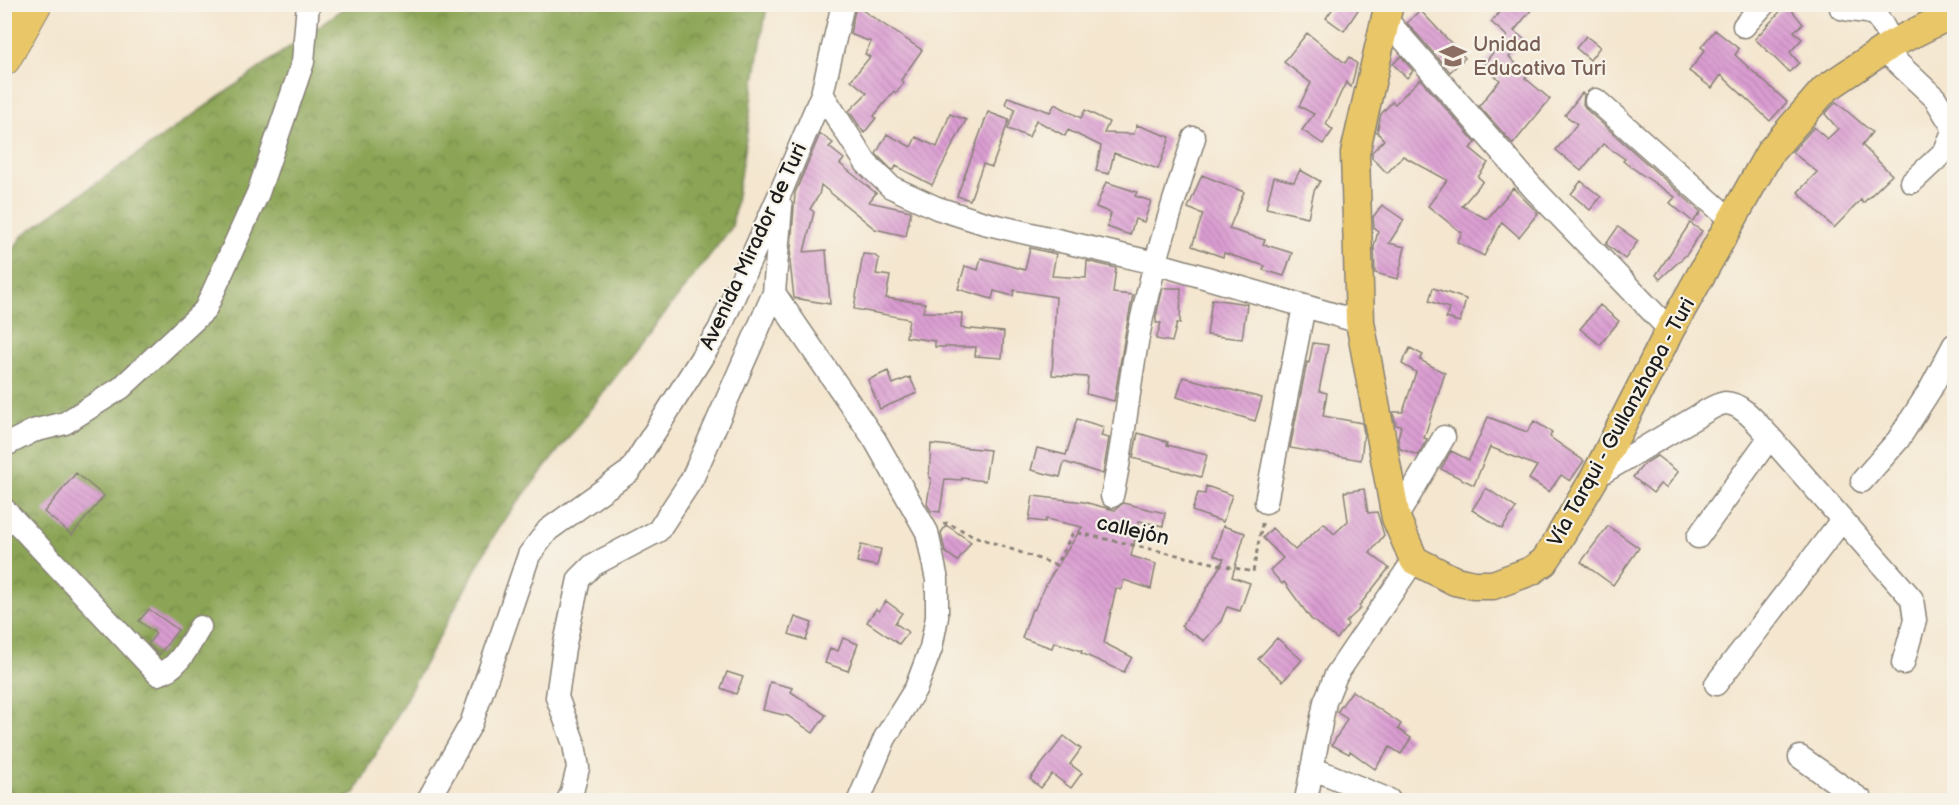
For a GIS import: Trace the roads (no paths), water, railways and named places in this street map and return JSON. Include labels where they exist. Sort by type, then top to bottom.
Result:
[{"type":"highway","points":[[4,59],[35,4]]},
{"type":"main road","points":[[1387,11],[1355,153],[1360,322],[1396,518],[1414,560]]},
{"type":"main road","name":"Vía Tarqui - Gullanzhapa - Turi","points":[[1414,560],[1455,581],[1474,585],[1493,585],[1531,571],[1544,562],[1595,477],[1670,330],[1770,152],[1825,89],[1888,47],[1954,13]]},
{"type":"street","points":[[4,446],[33,431],[65,423],[121,388],[205,310],[258,193],[303,62],[309,4]]},
{"type":"street","name":"Avenida Mirador de Turi","points":[[428,801],[471,724],[530,555],[549,530],[630,471],[718,330],[822,94],[843,4]]},
{"type":"street","points":[[1744,26],[1764,4]]},
{"type":"street","points":[[1840,4],[1841,8],[1872,14],[1880,21],[1888,47],[1935,98],[1954,129],[1945,151],[1912,183]]},
{"type":"street","points":[[1387,11],[1534,189],[1670,330]]},
{"type":"street","points":[[822,94],[866,163],[891,187],[936,208],[984,223],[1155,263],[1360,322]]},
{"type":"street","points":[[1596,100],[1732,221]]},
{"type":"street","points":[[1112,496],[1120,459],[1138,336],[1155,263],[1194,138]]},
{"type":"street","points":[[568,801],[578,768],[574,744],[557,698],[564,648],[579,579],[593,565],[658,531],[692,478],[774,293],[782,189]]},
{"type":"street","points":[[774,293],[875,440],[927,532],[937,580],[937,616],[931,648],[916,688],[885,738],[859,801]]},
{"type":"street","points":[[1266,502],[1304,306]]},
{"type":"street","points":[[1862,481],[1898,440],[1930,390],[1954,345]]},
{"type":"street","points":[[1595,477],[1708,410],[1724,403],[1734,404],[1770,437],[1912,599],[1915,620],[1903,663]]},
{"type":"street","points":[[1396,518],[1444,437]]},
{"type":"street","points":[[1698,537],[1770,437]]},
{"type":"street","points":[[4,509],[158,674],[168,672],[187,649],[200,627]]},
{"type":"street","points":[[1716,684],[1842,520]]},
{"type":"street","points":[[1306,801],[1325,702],[1336,675],[1414,560]]},
{"type":"street","points":[[1800,757],[1861,801]]},
{"type":"street","points":[[1312,768],[1389,801]]},
{"type":"place","name":"Unidad Educativa Turi","points":[[1453,56]]}]
